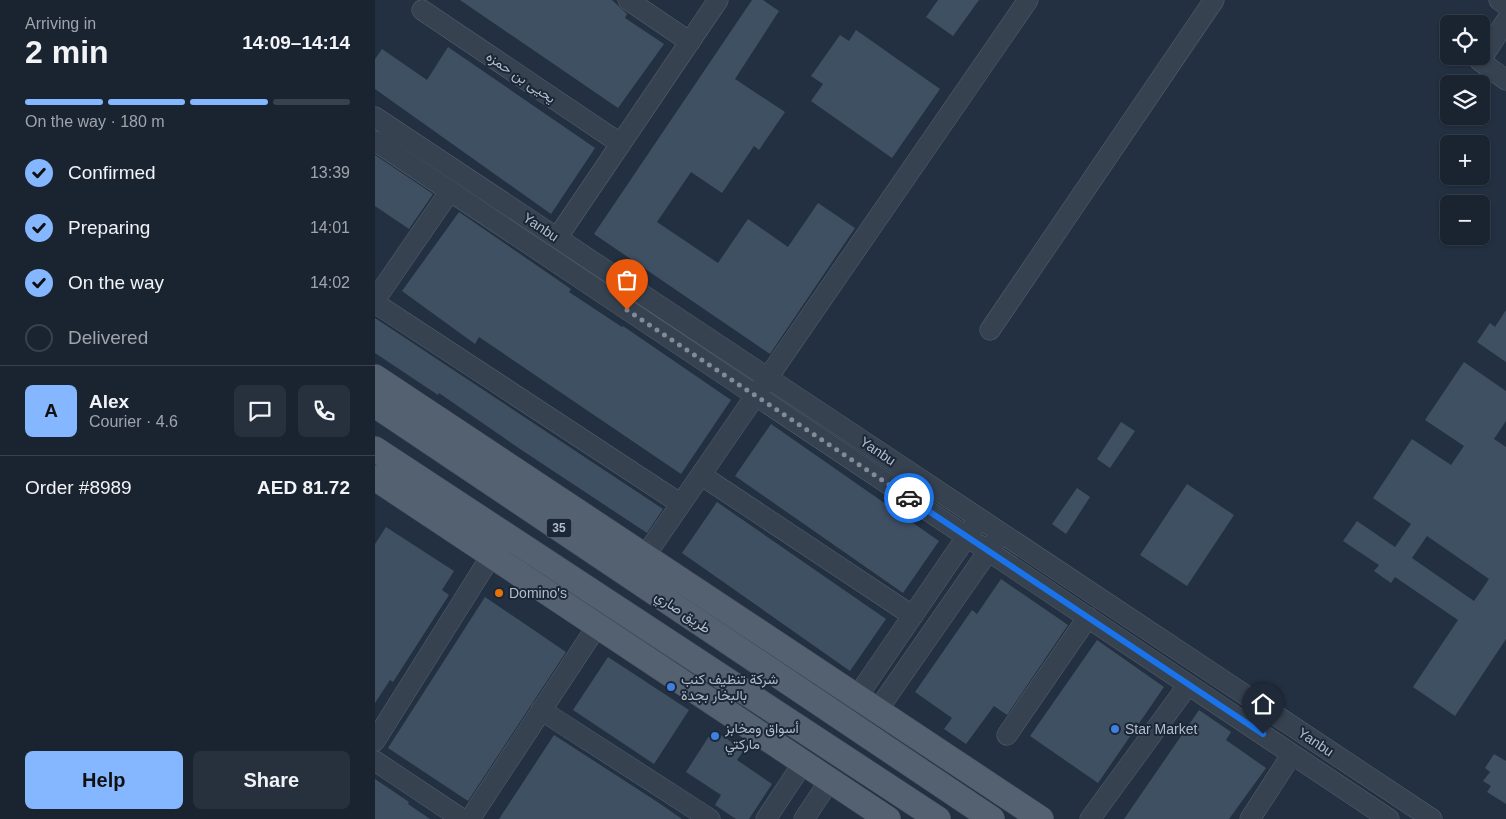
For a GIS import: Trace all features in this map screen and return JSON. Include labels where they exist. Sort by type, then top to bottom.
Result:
[{"type":"main road","points":[[375,377],[1041,819]]},
{"type":"main road","name":"طريق صاري","points":[[375,405],[991,819]]},
{"type":"main road","name":"35","points":[[375,449],[938,819]]},
{"type":"main road","points":[[377,484],[491,556],[888,819]]},
{"type":"street","points":[[628,0],[690,42]]},
{"type":"street","points":[[557,238],[719,0]]},
{"type":"street","points":[[645,556],[1028,0]]},
{"type":"street","points":[[990,330],[1214,0]]},
{"type":"street","points":[[1499,0],[1506,5]]},
{"type":"street","name":"يحيى بن حمزه","points":[[422,10],[621,144]]},
{"type":"street","points":[[1506,21],[1480,61],[1506,80]]},
{"type":"street","name":"Yanbu","points":[[375,117],[1432,819]]},
{"type":"street","name":"Yanbu","points":[[375,141],[1389,819]]},
{"type":"street","points":[[450,191],[375,301],[681,504]]},
{"type":"street","points":[[701,474],[913,616]]},
{"type":"street","points":[[857,697],[979,518]]},
{"type":"street","points":[[877,711],[1001,533]]},
{"type":"street","points":[[375,741],[491,556]]},
{"type":"street","points":[[1007,735],[1087,617]]},
{"type":"street","points":[[470,819],[597,626]]},
{"type":"street","points":[[1090,819],[1188,684]]},
{"type":"street","points":[[541,710],[710,819]]},
{"type":"street","points":[[1250,819],[1292,754]]},
{"type":"street","points":[[375,761],[462,819]]},
{"type":"street","points":[[766,819],[803,763]]},
{"type":"street","points":[[804,819],[830,780]]},
{"type":"building","points":[[460,0],[612,0],[627,14],[625,18],[664,44],[618,108]]},
{"type":"building","points":[[752,0],[763,0],[779,11],[735,79],[785,112],[759,150],[754,146],[722,193],[691,172],[657,222],[718,263],[748,219],[788,247],[818,203],[855,228],[770,354],[594,234]]},
{"type":"building","points":[[938,0],[979,0],[953,36],[926,17]]},
{"type":"building","points":[[856,30],[940,89],[892,158],[811,101],[823,84],[811,76],[840,35],[849,41]]},
{"type":"building","points":[[448,47],[595,148],[551,214],[375,89],[375,59],[382,49],[427,80]]},
{"type":"building","points":[[375,155],[433,194],[409,229],[375,206]]},
{"type":"building","points":[[459,212],[571,289],[569,292],[623,326],[731,400],[681,474],[479,337],[475,344],[402,291]]},
{"type":"building","points":[[1506,310],[1506,362],[1477,342],[1490,323],[1495,327]]},
{"type":"building","points":[[375,318],[663,509],[647,533],[439,393],[438,395],[375,353]]},
{"type":"building","points":[[1464,362],[1506,391],[1506,421],[1494,439],[1506,447],[1506,639],[1455,716],[1413,687],[1458,620],[1395,577],[1391,583],[1374,571],[1379,565],[1343,541],[1357,521],[1395,547],[1411,524],[1373,498],[1412,439],[1451,465],[1464,446],[1425,420]],"holes":[[[1427,536],[1489,579],[1474,601],[1412,558]]]},
{"type":"building","points":[[1121,422],[1135,431],[1110,468],[1097,459]]},
{"type":"building","points":[[771,424],[939,541],[903,593],[735,476]]},
{"type":"building","points":[[1187,484],[1234,515],[1187,586],[1140,555]]},
{"type":"building","points":[[1077,488],[1090,497],[1066,534],[1052,524]]},
{"type":"building","points":[[717,502],[886,619],[850,671],[682,553]]},
{"type":"building","points":[[386,527],[454,571],[442,590],[449,595],[393,682],[390,680],[375,703],[375,544]]},
{"type":"building","points":[[1001,579],[1068,625],[1007,715],[994,706],[966,744],[944,729],[952,718],[915,692],[972,610],[977,614]]},
{"type":"building","points":[[485,597],[566,652],[468,801],[388,748]]},
{"type":"building","points":[[1097,640],[1164,687],[1098,783],[1030,736]]},
{"type":"building","points":[[608,657],[689,710],[654,764],[573,710]]},
{"type":"building","points":[[1199,710],[1231,732],[1226,740],[1266,768],[1229,819],[1124,819]]},
{"type":"building","points":[[713,730],[744,750],[737,760],[772,784],[749,819],[736,819],[715,805],[721,795],[686,772]]},
{"type":"building","points":[[554,735],[656,801],[682,819],[499,819]]},
{"type":"building","points":[[1494,754],[1506,761],[1506,804],[1487,792],[1491,786],[1483,781],[1490,772],[1485,768]]},
{"type":"building","points":[[375,779],[409,802],[408,804],[430,819],[375,819]]},
{"type":"way so far","points":[[627,310],[909,498]]},
{"type":"place","name":"Domino's","points":[[499,593]]},
{"type":"place","name":"شركة تنظيف كنب بالبخار بجدة","points":[[671,687]]},
{"type":"place","name":"Star Market","points":[[1115,729]]},
{"type":"place","name":"أسواق ومخابز ماركتي","points":[[715,736]]},
{"type":"route","points":[[909,498],[1263,734]]}]
